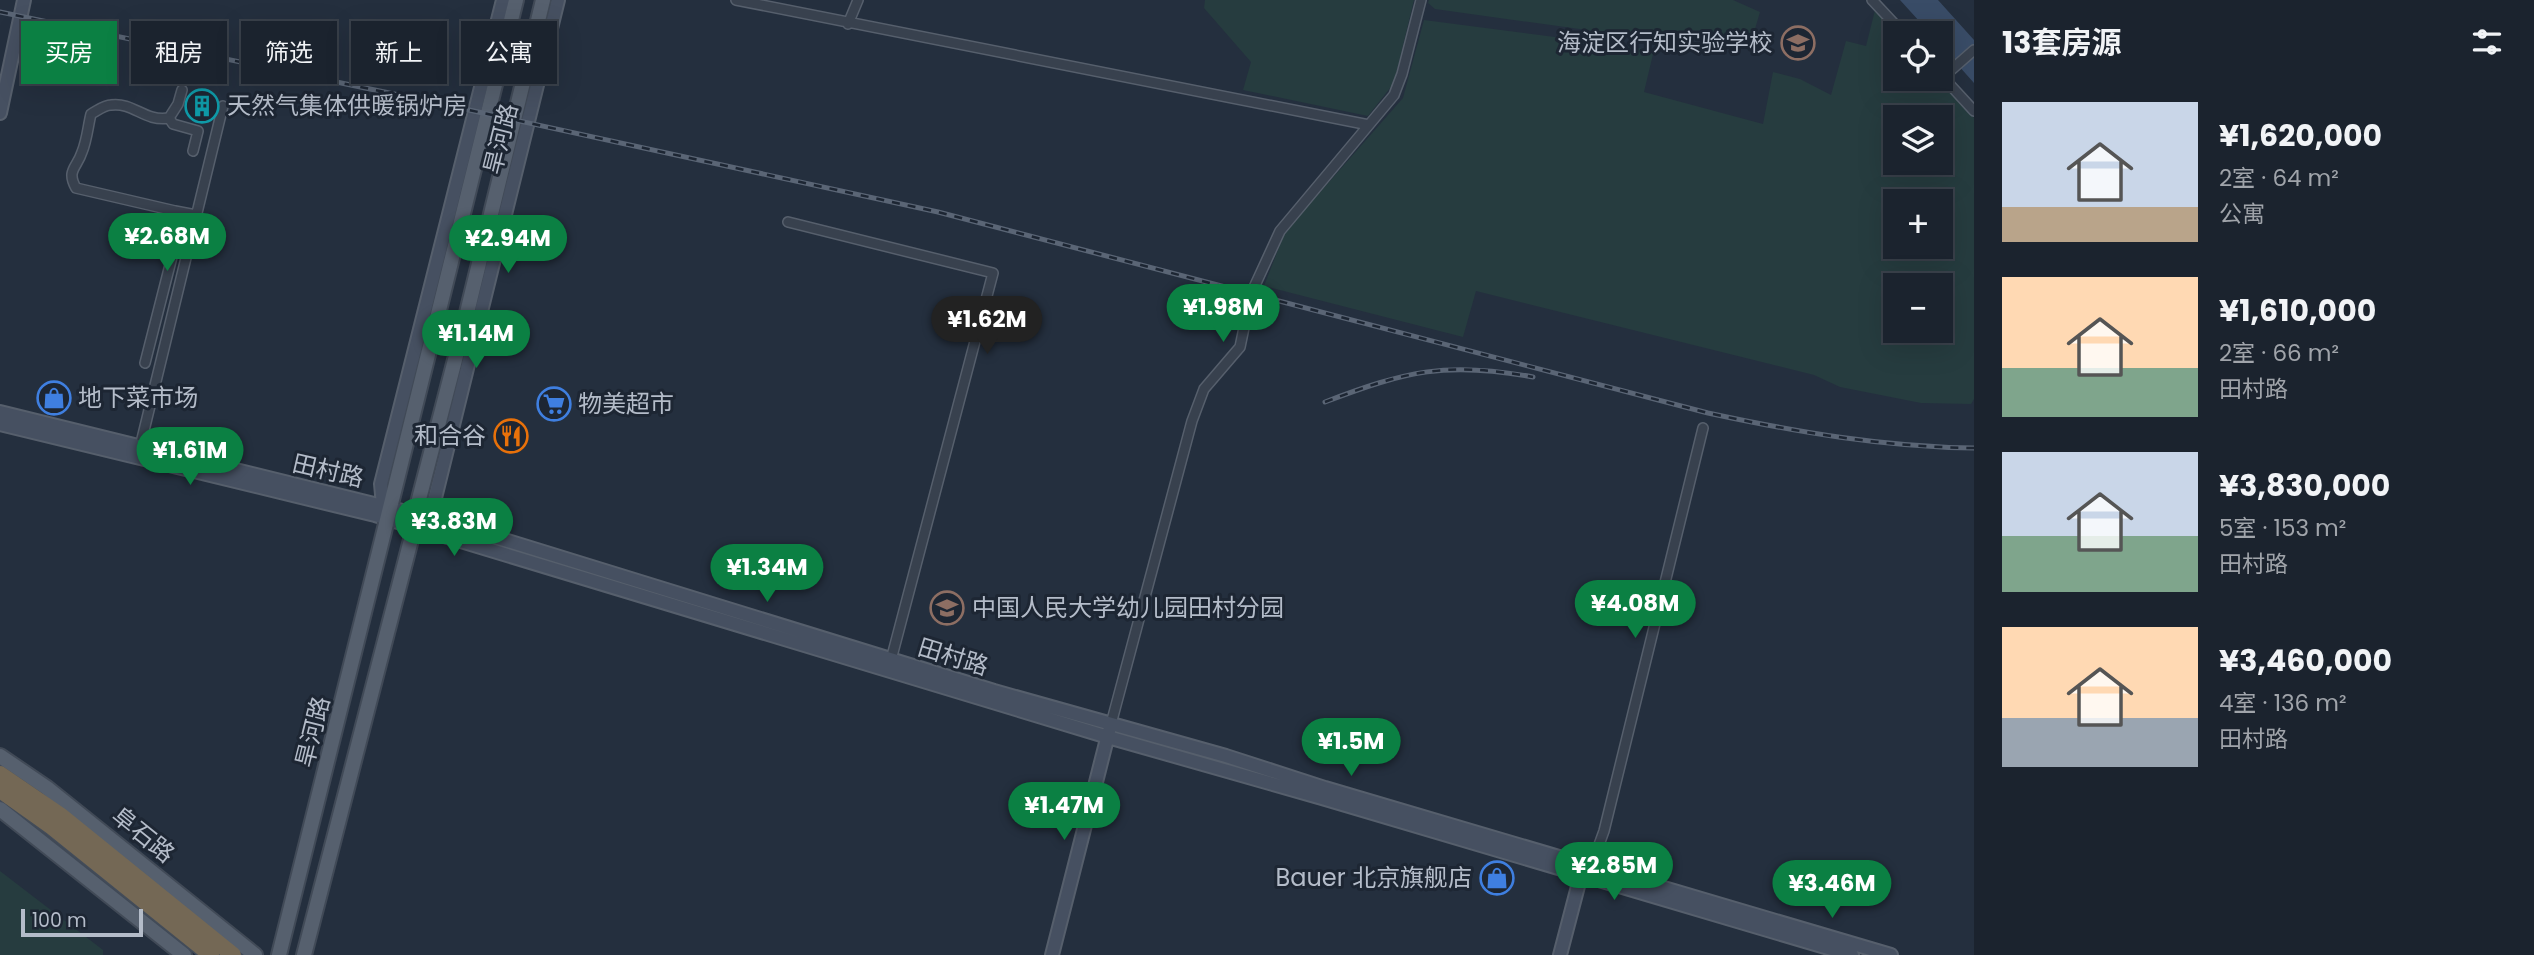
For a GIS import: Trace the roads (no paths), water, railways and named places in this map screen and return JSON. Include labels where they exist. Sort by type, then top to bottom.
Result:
[{"type":"highway","name":"阜石路","points":[[0,774],[60,815],[233,955]]},
{"type":"highway","name":"阜石路","points":[[0,790],[52,827],[211,955]]},
{"type":"main road","points":[[0,113],[24,0]]},
{"type":"main road","name":"旱河路","points":[[388,511],[381,484],[503,0]]},
{"type":"main road","name":"旱河路","points":[[279,955],[516,0]]},
{"type":"main road","name":"旱河路","points":[[304,955],[418,519],[446,392],[543,0]]},
{"type":"main road","name":"旱河路","points":[[418,519],[435,498],[558,0]]},
{"type":"main road","points":[[424,377],[425,311]]},
{"type":"main road","points":[[446,392],[477,333]]},
{"type":"main road","name":"田村路","points":[[0,412],[573,559],[598,570],[891,660],[1322,798],[1891,955]]},
{"type":"main road","name":"田村路","points":[[0,425],[273,489],[388,511]]},
{"type":"main road","name":"田村路","points":[[418,519],[1109,730]]},
{"type":"main road","points":[[1052,955],[1109,730]]},
{"type":"main road","name":"阜石路","points":[[0,756],[47,788],[255,955]]},
{"type":"main road","points":[[0,809],[184,955]]},
{"type":"main road","points":[[1560,955],[1582,869]]},
{"type":"main road","name":"田村路","points":[[1582,869],[1852,955]]},
{"type":"street","points":[[736,0],[1369,125]]},
{"type":"street","points":[[848,24],[858,0]]},
{"type":"street","points":[[1109,730],[1192,421],[1204,388],[1240,347],[1251,294],[1280,231],[1394,95],[1421,0]]},
{"type":"street","points":[[1872,0],[1892,21]]},
{"type":"street","points":[[1953,67],[1974,50]]},
{"type":"street","points":[[1953,83],[1974,111]]},
{"type":"street","points":[[181,90],[178,104],[169,118],[156,120],[144,116],[130,106],[109,104],[91,114],[82,154],[73,166],[72,179],[76,188],[196,215]]},
{"type":"street","points":[[140,447],[223,106]]},
{"type":"street","points":[[169,118],[173,124],[198,131],[193,151]]},
{"type":"street","points":[[145,363],[172,257],[173,227],[170,218],[175,211]]},
{"type":"street","points":[[788,222],[993,273],[891,660]]},
{"type":"street","points":[[173,227],[192,234]]},
{"type":"street","points":[[1582,869],[1596,853],[1604,831],[1703,428]]},
{"type":"water","points":[[1900,0],[1938,0],[1974,40],[1974,83],[1953,59],[1953,21],[1919,21]]},
{"type":"railway","points":[[0,12],[423,100],[938,212],[1708,413],[1840,437],[1907,445],[1974,448]]},
{"type":"railway","points":[[1325,402],[1380,383],[1427,372],[1476,370],[1533,377]]},
{"type":"place","name":"海淀区行知实验学校","points":[[1798,43]]},
{"type":"place","name":"天然气集体供暖锅炉房","points":[[202,106]]},
{"type":"place","name":"地下菜市场","points":[[54,398]]},
{"type":"place","name":"物美超市","points":[[554,404]]},
{"type":"place","name":"和合谷","points":[[511,436]]},
{"type":"place","name":"中国人民大学幼儿园田村分园","points":[[947,608]]},
{"type":"place","name":"Bauer 北京旗舰店","points":[[1497,878]]}]
